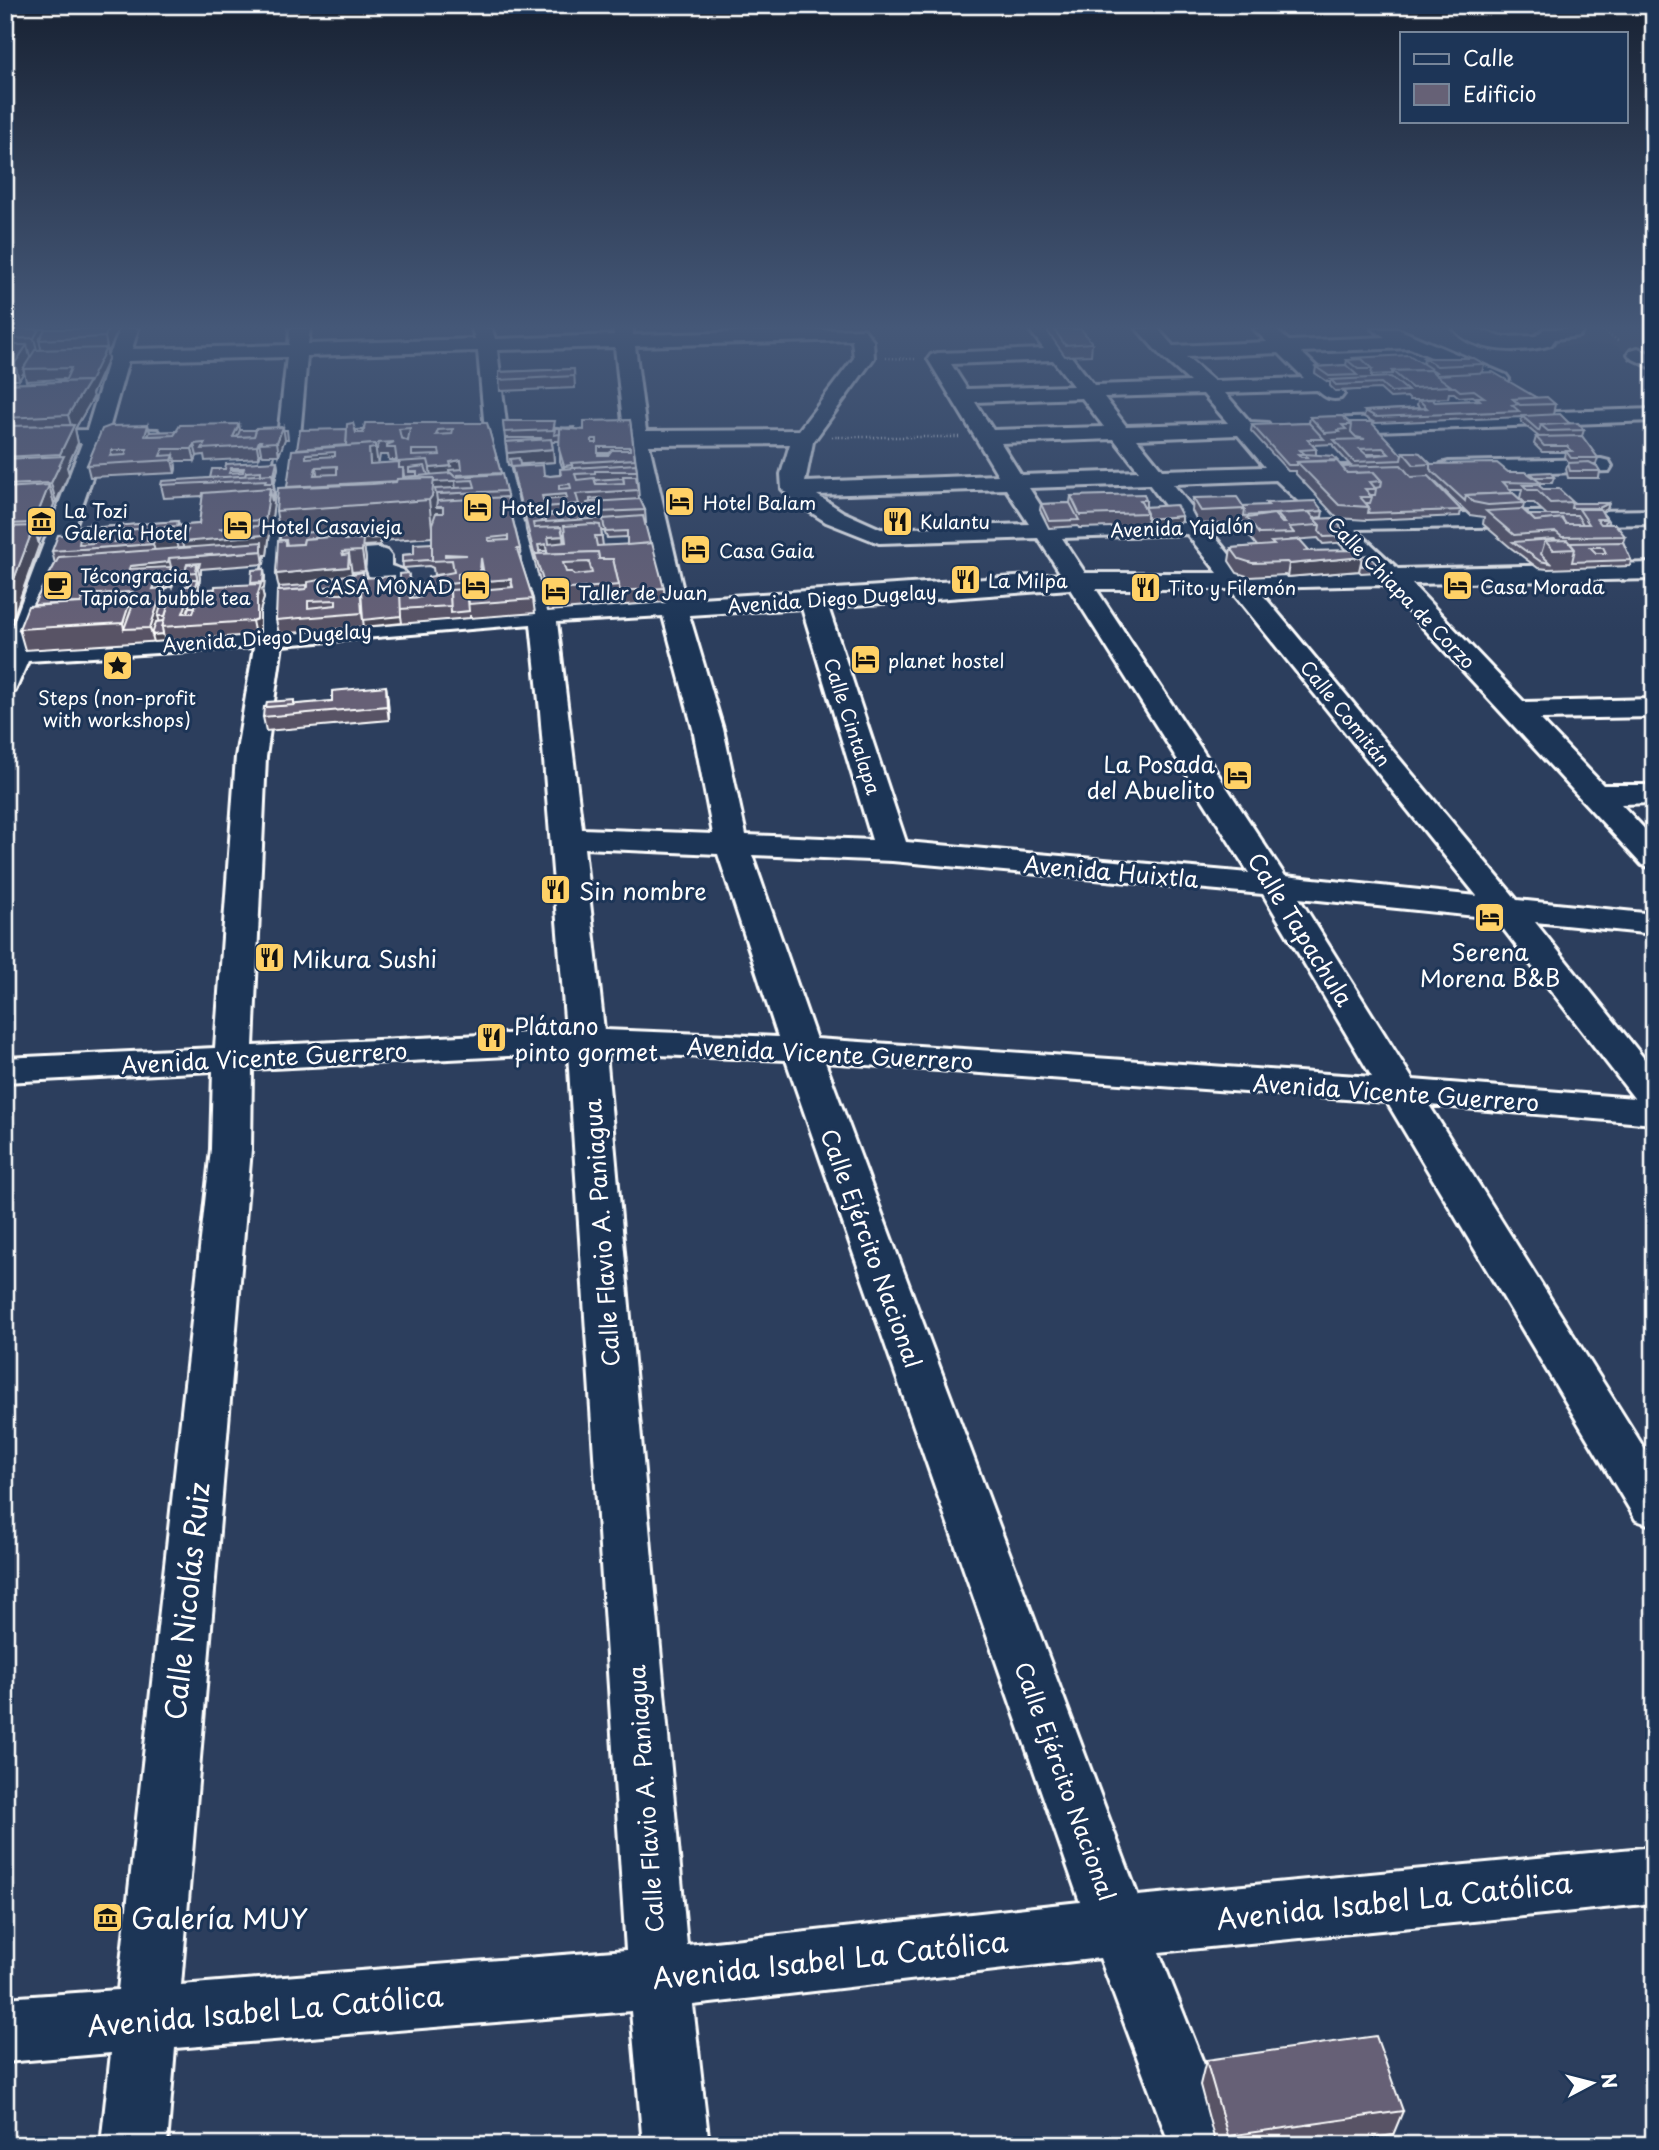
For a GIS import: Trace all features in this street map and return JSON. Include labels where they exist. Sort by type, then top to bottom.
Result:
[{"type":"street","points":[[5,685],[11,653],[98,429]]},
{"type":"street","name":"Calle Nicolás Ruiz","points":[[134,2145],[230,1163],[233,1057],[251,757],[269,638],[290,429]]},
{"type":"street","name":"Calle Flavio A. Paniagua","points":[[496,429],[537,539],[586,1041],[659,1978],[676,2145]]},
{"type":"street","name":"Calle Ejército Nacional","points":[[627,429],[708,729],[731,843],[801,1049],[1119,1927],[1203,2145]]},
{"type":"street","points":[[813,429],[802,442],[796,456],[794,489],[1376,471]]},
{"type":"street","name":"Calle Tapachula","points":[[982,429],[1274,885],[1654,1506]]},
{"type":"street","name":"Calle Comitán","points":[[1121,429],[1237,581],[1507,910],[1654,1097]]},
{"type":"street","points":[[987,437],[1229,429]]},
{"type":"street","name":"Calle Chiapa de Corzo","points":[[1242,429],[1282,473],[1391,577],[1654,858]]},
{"type":"street","points":[[1372,429],[1387,443]]},
{"type":"street","points":[[1573,429],[1601,466],[1616,518],[1644,562]]},
{"type":"street","points":[[627,433],[807,437]]},
{"type":"street","points":[[5,438],[165,435]]},
{"type":"street","points":[[1429,469],[1601,466]]},
{"type":"street","name":"Avenida Yajalón","points":[[794,489],[815,507],[879,536],[1334,522],[1654,517]]},
{"type":"street","points":[[1444,495],[1493,538]]},
{"type":"street","points":[[1514,555],[1535,573]]},
{"type":"street","points":[[276,563],[378,556],[378,571],[394,575]]},
{"type":"street","name":"Avenida Diego Dugelay","points":[[11,653],[269,638],[543,615],[674,609],[1077,581],[1237,581],[1535,573],[1644,562]]},
{"type":"street","name":"Calle Cintalapa","points":[[813,600],[892,851]]},
{"type":"street","points":[[1517,711],[1654,708]]},
{"type":"street","points":[[1595,795],[1654,794]]},
{"type":"street","name":"Avenida Huixtla","points":[[567,838],[892,851],[1274,885],[1654,924]]},
{"type":"street","name":"Avenida Vicente Guerrero","points":[[5,1070],[586,1041],[801,1049],[1402,1091],[1654,1112]]},
{"type":"street","name":"Avenida Isabel La Católica","points":[[5,2030],[659,1978],[1119,1927],[1654,1875]]},
{"type":"path","points":[[807,437],[987,437]]},
{"type":"building","points":[[5,429],[72,429],[60,454],[5,457]]},
{"type":"building","points":[[102,429],[147,429],[145,436],[174,435],[177,429],[237,429],[233,437],[254,436],[256,429],[282,429],[277,442],[259,441],[257,446],[202,449],[205,443],[194,444],[192,449],[163,449],[160,456],[174,455],[172,460],[87,465]],"holes":[[[112,450],[127,450],[125,455],[110,456]]]},
{"type":"building","points":[[347,429],[363,433],[364,429],[399,429],[401,438],[408,441],[410,429],[448,429],[438,430],[436,435],[452,434],[453,429],[489,429],[501,473],[455,477],[449,470],[462,469],[461,460],[450,462],[451,466],[430,468],[428,460],[397,462],[395,448],[387,448],[387,445],[394,442],[378,443],[377,449],[375,444],[346,446]],"holes":[[[412,450],[439,450],[440,455],[412,456]]]},
{"type":"building","points":[[347,429],[346,445],[297,449],[300,430]]},
{"type":"building","points":[[504,429],[553,429],[553,430],[504,432]]},
{"type":"building","points":[[560,429],[631,429],[635,459],[571,463],[572,465],[564,466],[559,449]],"holes":[[[598,447],[630,447],[630,450],[612,450],[608,455],[598,455]]]},
{"type":"building","points":[[1256,429],[1315,429],[1324,439],[1307,439],[1316,449],[1300,450],[1305,454],[1333,456],[1337,460],[1297,462],[1297,465],[1288,465]]},
{"type":"building","points":[[1322,429],[1343,429],[1338,430],[1340,432],[1325,433]]},
{"type":"building","points":[[1351,429],[1378,429],[1402,455],[1401,460],[1354,462],[1334,440],[1365,439],[1356,437]],"holes":[[[1383,448],[1389,454],[1368,456],[1360,449]]]},
{"type":"building","points":[[1546,429],[1584,430],[1548,431]]},
{"type":"building","points":[[240,430],[256,430],[254,436],[237,437]]},
{"type":"building","points":[[177,431],[174,435],[148,436],[150,432]]},
{"type":"building","points":[[1582,436],[1598,458],[1571,458],[1566,451],[1572,451],[1567,446],[1544,446],[1536,437]]},
{"type":"building","points":[[505,438],[541,440],[506,442],[506,449]]},
{"type":"building","points":[[551,439],[553,449],[507,453],[506,442]]},
{"type":"building","points":[[375,444],[375,448],[369,449],[370,464],[399,462],[399,468],[403,468],[403,477],[451,473],[455,477],[502,474],[506,491],[436,494],[435,489],[475,487],[473,480],[434,482],[434,478],[287,487],[292,450]],"holes":[[[335,452],[335,456],[306,458],[306,454]],[[337,466],[337,474],[314,475],[316,467]]]},
{"type":"building","points":[[1403,452],[1420,453],[1431,464],[1414,465]]},
{"type":"building","points":[[64,456],[51,483],[5,485],[5,459]]},
{"type":"building","points":[[519,458],[520,465],[528,466],[512,467],[512,473],[510,459]]},
{"type":"building","points":[[277,461],[273,479],[272,474],[261,475],[261,471],[246,472],[245,476],[210,478],[212,469],[225,469],[226,464]],"holes":[[[231,468],[244,468],[243,472],[229,473]]]},
{"type":"building","points":[[1337,461],[1347,473],[1374,472],[1382,481],[1370,482],[1376,489],[1365,489],[1372,497],[1360,497],[1369,507],[1339,505],[1297,462]]},
{"type":"building","points":[[1589,462],[1600,471],[1570,471],[1568,463]]},
{"type":"building","points":[[1497,463],[1508,472],[1526,472],[1541,483],[1503,482],[1513,493],[1466,495],[1465,501],[1430,469],[1430,464]]},
{"type":"building","points":[[636,464],[637,471],[575,474],[577,480],[594,478],[596,484],[624,483],[623,476],[636,476],[638,490],[576,494],[579,504],[522,509],[512,467],[543,465],[544,475],[550,476],[561,475],[560,469]],"holes":[[[570,484],[571,488],[559,489],[559,485]],[[566,494],[567,498],[543,500],[542,496]]]},
{"type":"building","points":[[1401,465],[1411,477],[1428,476],[1461,510],[1368,513],[1369,507],[1366,503],[1370,503],[1370,495],[1375,495],[1375,488],[1381,487],[1382,481],[1374,472],[1347,473],[1342,467]]},
{"type":"building","points":[[425,466],[428,475],[409,477],[417,476],[417,472],[409,472],[409,468]]},
{"type":"building","points":[[1550,472],[1554,477],[1535,477],[1531,473]]},
{"type":"building","points":[[272,474],[273,483],[265,483],[266,480],[161,485],[162,481]]},
{"type":"building","points":[[434,478],[429,500],[276,511],[278,488]]},
{"type":"building","points":[[623,478],[624,483],[596,484],[595,480]]},
{"type":"building","points":[[49,485],[34,523],[5,524],[5,488]]},
{"type":"building","points":[[1523,485],[1559,489],[1573,502],[1550,503],[1537,490],[1528,490]]},
{"type":"building","points":[[270,488],[263,535],[182,542],[188,530],[174,531],[174,534],[148,536],[147,541],[154,541],[153,544],[52,551],[58,535],[81,534],[79,544],[94,543],[97,532],[199,524],[203,493]],"holes":[[[259,520],[258,526],[219,529],[227,527],[228,524]],[[127,536],[125,541],[115,542],[119,537]]]},
{"type":"building","points":[[1513,493],[1524,503],[1488,505],[1473,502],[1466,495]]},
{"type":"building","points":[[1144,494],[1146,500],[1140,500],[1147,513],[1080,515],[1071,496]]},
{"type":"building","points":[[507,497],[520,549],[517,549],[533,599],[469,604],[467,591],[513,587],[511,579],[485,581],[481,558],[480,572],[458,574],[458,578],[465,577],[466,582],[449,584],[451,606],[400,609],[400,574],[408,573],[411,585],[428,584],[428,577],[454,572],[452,560],[432,561],[432,524],[436,513],[443,513],[443,507],[436,507],[437,501]],"holes":[[[508,536],[508,540],[489,541],[488,538]],[[421,593],[421,597],[410,598],[409,594]]]},
{"type":"building","points":[[1237,497],[1245,509],[1201,511],[1193,498]]},
{"type":"building","points":[[600,498],[601,501],[590,502],[590,499]]},
{"type":"building","points":[[640,499],[645,510],[602,512],[603,518],[546,522],[546,516],[589,513],[587,503],[591,502]]},
{"type":"building","points":[[1315,501],[1323,511],[1244,516],[1243,506]]},
{"type":"building","points":[[1070,503],[1079,520],[1049,521],[1041,504]]},
{"type":"building","points":[[1572,503],[1609,503],[1599,508],[1571,508]]},
{"type":"building","points":[[1176,505],[1182,516],[1147,519],[1144,507]]},
{"type":"building","points":[[1522,509],[1535,521],[1562,518],[1566,524],[1589,524],[1579,509],[1600,509],[1606,519],[1597,519],[1601,524],[1615,524],[1625,536],[1562,537],[1556,532],[1514,535],[1486,511]]},
{"type":"building","points":[[1309,512],[1320,525],[1289,527],[1294,533],[1259,534],[1247,518],[1274,514],[1285,523],[1277,514]]},
{"type":"building","points":[[539,514],[568,514],[546,516],[546,521],[542,522],[541,516],[532,517]]},
{"type":"building","points":[[1529,515],[1577,515],[1583,524],[1566,524],[1562,518],[1535,521]]},
{"type":"building","points":[[541,516],[542,522],[533,523],[534,528],[561,527],[563,536],[548,537],[549,544],[566,542],[564,526],[592,524],[600,525],[602,536],[595,536],[597,546],[652,543],[664,588],[620,591],[613,559],[599,559],[598,552],[547,554],[546,544],[538,545],[540,554],[535,554],[536,561],[525,517]]},
{"type":"building","points":[[643,516],[650,543],[627,545],[627,531],[606,532],[603,519]]},
{"type":"building","points":[[1333,518],[1349,536],[1324,537],[1319,531],[1320,525],[1314,519]]},
{"type":"building","points":[[178,521],[177,526],[97,532],[95,539],[82,540],[81,534],[65,535],[67,527],[89,525],[88,528]]},
{"type":"building","points":[[34,526],[5,603],[5,527]]},
{"type":"building","points":[[324,531],[324,537],[304,539],[303,544],[287,545],[286,540],[280,540],[280,535]]},
{"type":"building","points":[[380,534],[379,538],[346,540],[345,536]]},
{"type":"building","points":[[345,536],[345,540],[363,539],[362,551],[342,552],[343,555],[349,554],[348,567],[276,574],[278,541],[286,540],[286,545],[303,544],[304,539]]},
{"type":"building","points":[[1300,540],[1309,550],[1303,551],[1355,550],[1362,557],[1289,564],[1252,563],[1239,559],[1231,548],[1274,545],[1271,542]]},
{"type":"building","points":[[1556,540],[1545,541],[1541,554],[1550,563],[1540,561],[1513,542]]},
{"type":"building","points":[[1567,540],[1575,549],[1553,550],[1545,541]]},
{"type":"building","points":[[262,542],[262,551],[169,558],[168,562],[130,566],[129,569],[171,567],[169,573],[158,578],[153,589],[163,588],[150,628],[124,629],[135,599],[133,592],[84,595],[81,603],[33,605],[59,557]],"holes":[[[131,580],[130,585],[121,584],[122,581]]]},
{"type":"building","points":[[1623,542],[1631,560],[1572,562],[1575,549],[1570,543]],"holes":[[[1590,547],[1603,547],[1606,553],[1596,553]]]},
{"type":"building","points":[[432,543],[432,561],[402,562],[402,555],[414,554],[414,544]]},
{"type":"building","points":[[598,552],[599,559],[613,559],[619,585],[546,591],[535,554]],"holes":[[[589,562],[592,573],[574,575],[572,572],[566,572],[563,563]]]},
{"type":"building","points":[[1368,555],[1378,565],[1362,566],[1360,556]]},
{"type":"building","points":[[197,564],[196,572],[185,573],[187,565]]},
{"type":"building","points":[[264,569],[263,582],[251,583],[252,570]]},
{"type":"building","points":[[363,572],[363,583],[360,584],[362,613],[276,620],[277,591],[305,589],[308,582]],"holes":[[[343,585],[343,594],[326,594],[326,587]],[[336,600],[336,605],[308,608],[308,601]]]},
{"type":"building","points":[[394,576],[394,581],[400,581],[399,587],[375,589],[400,591],[401,616],[363,620],[361,590],[364,590],[364,578]]},
{"type":"building","points":[[191,579],[197,579],[194,590],[191,590],[190,594],[182,594],[185,586],[190,586]]},
{"type":"building","points":[[484,583],[484,587],[473,588],[473,584]]},
{"type":"building","points":[[261,584],[257,597],[257,619],[162,627],[169,603],[174,602],[177,595],[190,594],[191,590],[215,589],[215,586]],"holes":[[[188,600],[197,600],[193,613],[183,613]]]},
{"type":"building","points":[[306,585],[305,589],[279,591],[279,587]]},
{"type":"building","points":[[467,589],[469,611],[451,613],[450,590]]},
{"type":"building","points":[[133,592],[123,623],[19,629],[28,606],[81,603],[84,595]]},
{"type":"building","points":[[176,596],[174,602],[169,603],[165,616],[158,616],[163,599]]},
{"type":"building","points":[[189,607],[195,607],[193,613],[187,613]]},
{"type":"building","points":[[164,621],[163,634],[152,635],[156,622]]},
{"type":"building","points":[[386,686],[387,706],[263,717],[264,707],[332,701],[332,691]]},
{"type":"building","points":[[294,700],[294,705],[266,707],[267,702]]},
{"type":"building","points":[[1376,2036],[1403,2111],[1228,2136],[1206,2060]]},
{"type":"place","name":"Hotel Balam","points":[[680,502]]},
{"type":"place","name":"Hotel Jovel","points":[[478,507]]},
{"type":"place","name":"La Tozi Galeria Hotel","points":[[41,521]]},
{"type":"place","name":"Kulantu","points":[[897,521]]},
{"type":"place","name":"Hotel Casavieja","points":[[238,526]]},
{"type":"place","name":"Casa Gaia","points":[[696,550]]},
{"type":"place","name":"La Milpa","points":[[965,580]]},
{"type":"place","name":"Técongracia Tapioca bubble tea","points":[[57,586]]},
{"type":"place","name":"CASA MONAD","points":[[476,586]]},
{"type":"place","name":"Casa Morada","points":[[1457,586]]},
{"type":"place","name":"Tito y Filemón","points":[[1145,587]]},
{"type":"place","name":"Taller de Juan","points":[[555,592]]},
{"type":"place","name":"planet hostel","points":[[865,660]]},
{"type":"place","name":"Steps (non-profit with workshops)","points":[[117,666]]},
{"type":"place","name":"La Posada del Abuelito","points":[[1238,776]]},
{"type":"place","name":"Sin nombre","points":[[556,890]]},
{"type":"place","name":"Serena Morena B&B","points":[[1490,917]]},
{"type":"place","name":"Mikura Sushi","points":[[269,958]]},
{"type":"place","name":"Plátano pinto gormet","points":[[491,1038]]},
{"type":"place","name":"Galería MUY","points":[[108,1917]]}]
